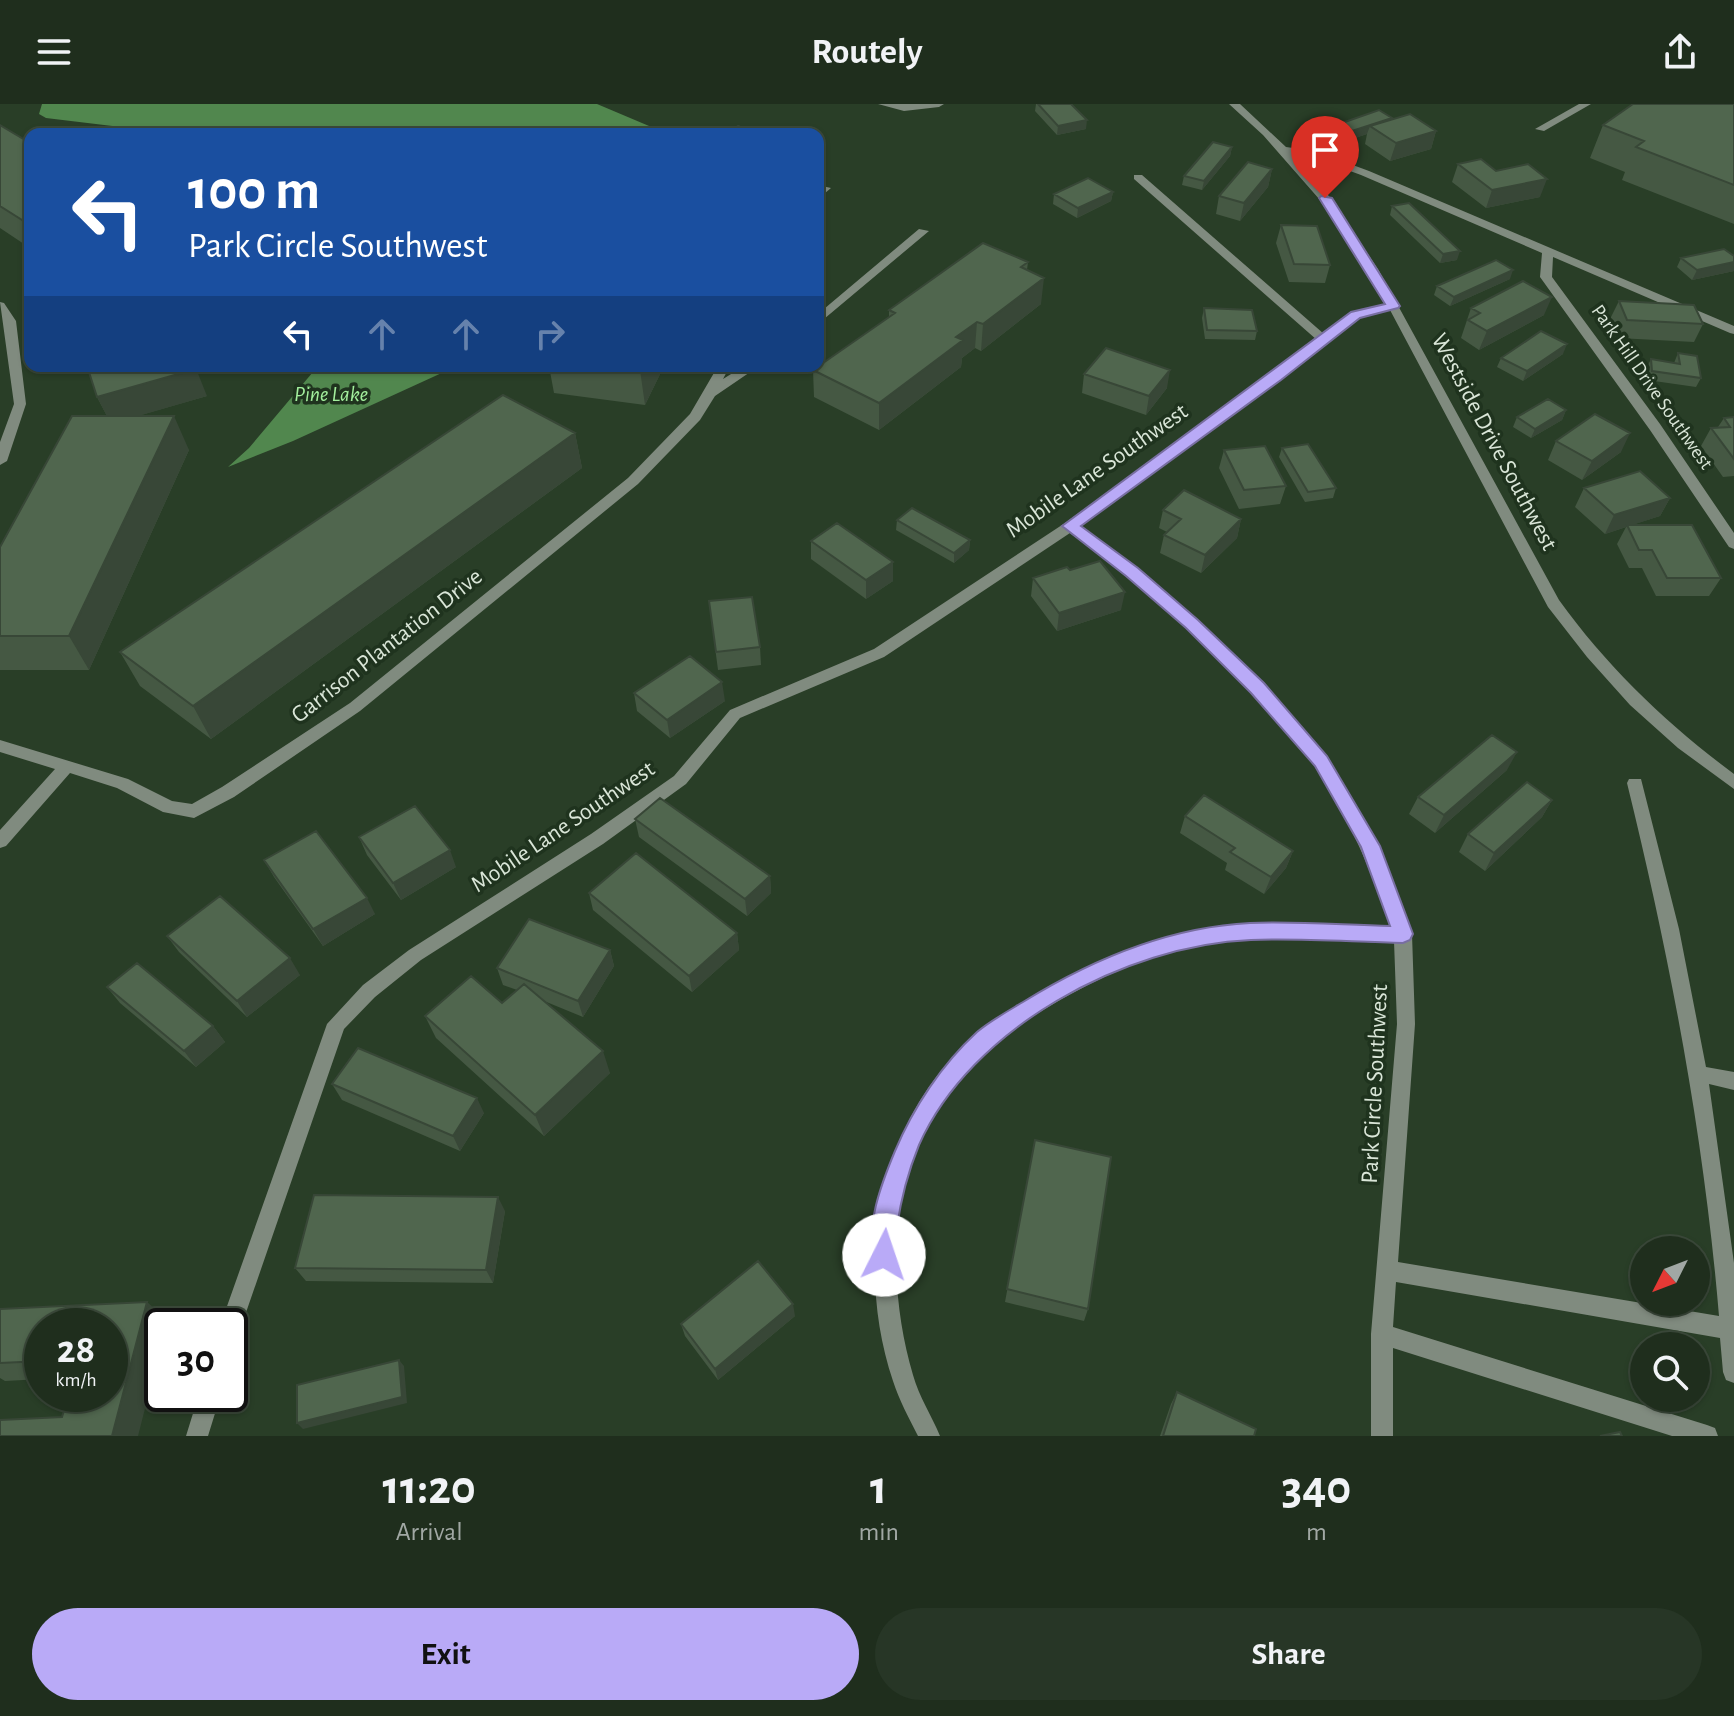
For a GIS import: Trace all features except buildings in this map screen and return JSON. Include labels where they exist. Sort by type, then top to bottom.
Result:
[{"type":"street","points":[[883,104],[904,108],[939,104]]},
{"type":"street","name":"Westside Drive Southwest","points":[[1234,104],[1285,150],[1341,220],[1393,306],[1546,591],[1577,639],[1669,731],[1734,783]]},
{"type":"street","points":[[1540,129],[1586,104]]},
{"type":"street","points":[[1285,150],[1311,153],[1365,173],[1734,330]]},
{"type":"street","points":[[1138,177],[1324,340]]},
{"type":"street","points":[[824,315],[923,231]]},
{"type":"street","name":"Park Hill Drive Southwest","points":[[1548,252],[1546,277],[1655,427],[1734,544]]},
{"type":"street","points":[[0,306],[10,321],[20,404],[0,461]]},
{"type":"street","name":"Mobile Lane Southwest","points":[[237,1308],[336,1024],[369,991],[415,955],[597,839],[680,780],[735,714],[879,653],[1070,526],[1355,315],[1393,306]]},
{"type":"street","name":"Garrison Plantation Drive","points":[[0,746],[122,783],[169,807],[194,811],[228,792],[355,707],[633,481],[695,417],[721,372]]},
{"type":"street","name":"Garrison Plantation Drive","points":[[710,393],[743,372]]},
{"type":"street","name":"Park Circle Southwest","points":[[1070,526],[1132,572],[1192,624],[1257,688],[1321,761],[1370,846],[1403,934],[1406,1024],[1382,1334],[1382,1436]]},
{"type":"street","points":[[0,841],[67,766]]},
{"type":"street","points":[[1635,783],[1666,900],[1700,1074],[1734,1372]]},
{"type":"street","points":[[929,1436],[902,1376],[885,1301],[884,1232],[893,1182],[911,1138],[932,1101],[957,1067],[985,1039],[1017,1017],[1073,982],[1131,956],[1190,940],[1249,932],[1403,934]]},
{"type":"street","points":[[1700,1074],[1734,1081]]},
{"type":"street","points":[[1387,1270],[1731,1329]]},
{"type":"street","points":[[1382,1334],[1707,1436]]},
{"type":"street","points":[[197,1436],[204,1412]]},
{"type":"water","points":[[42,104],[597,104],[654,128],[129,128],[46,118],[39,114]]},
{"type":"water","name":"Pine Lake","points":[[313,372],[444,372],[228,467],[249,448]]},
{"type":"route","points":[[884,1255],[884,1232],[893,1182],[911,1138],[932,1101],[957,1067],[985,1039],[1073,982],[1131,956],[1190,940],[1249,932],[1403,934],[1370,846],[1321,761],[1257,688],[1192,624],[1132,572],[1070,526],[1276,377],[1355,315],[1393,306],[1374,271],[1325,198]]}]
